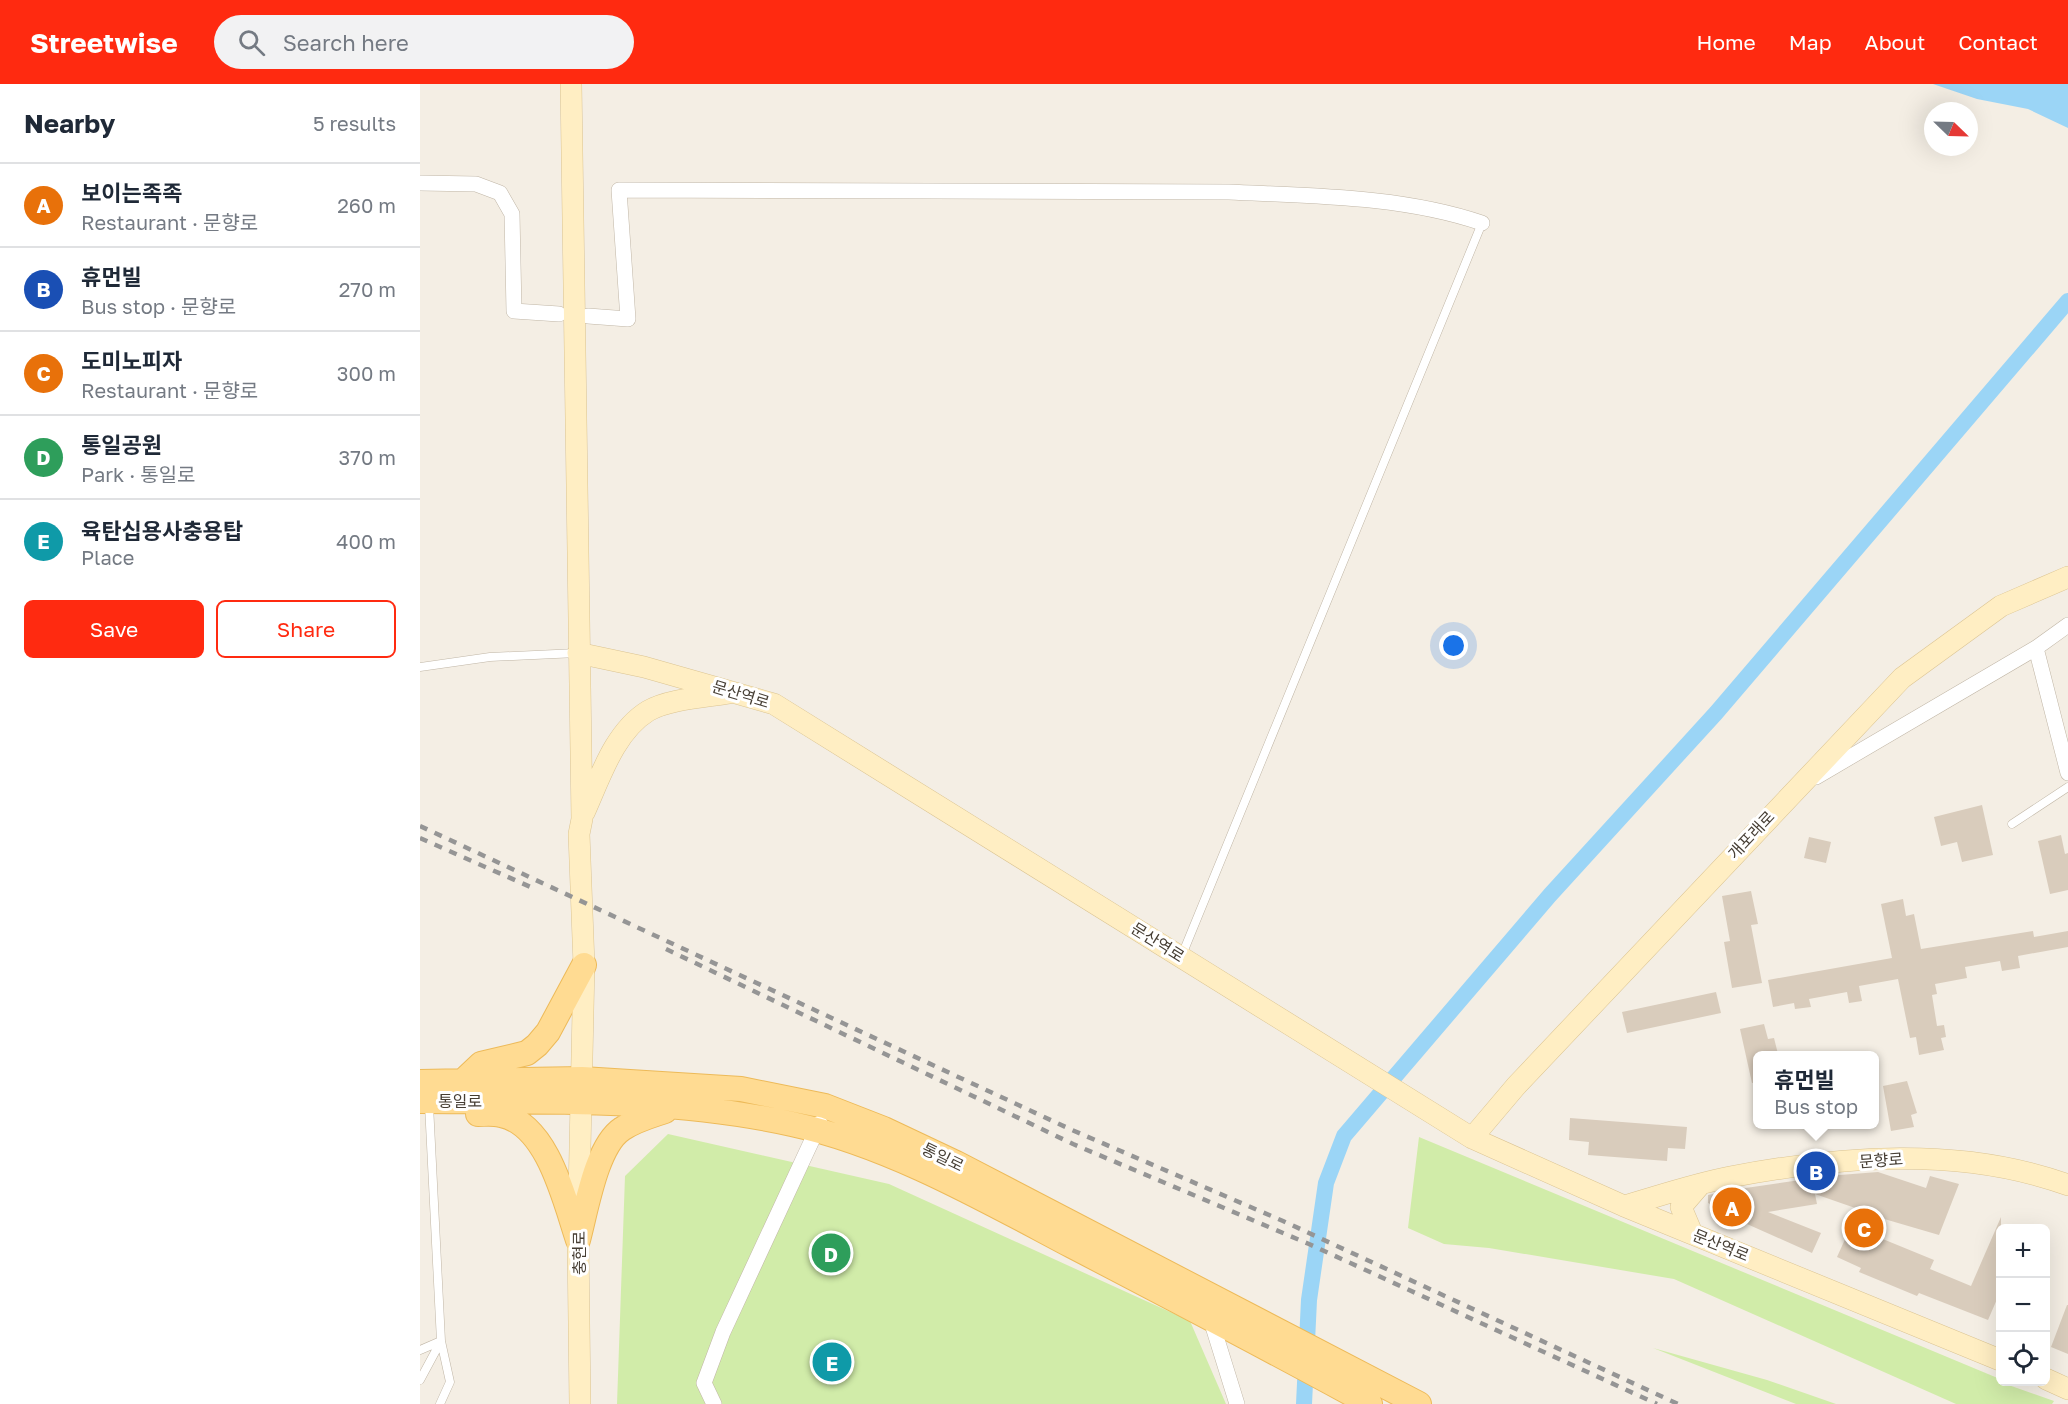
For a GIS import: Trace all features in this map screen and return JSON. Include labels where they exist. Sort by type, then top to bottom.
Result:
[{"type":"main road","points":[[464,1080],[481,1064],[526,1053],[537,1045],[548,1032],[584,965]]},
{"type":"main road","name":"통일로","points":[[426,1096],[464,1080],[582,1090],[676,1108],[753,1117],[818,1131],[855,1143],[932,1175],[1198,1304],[1419,1404]]},
{"type":"main road","name":"통일로","points":[[426,1096],[582,1090],[741,1089],[825,1106],[884,1129],[956,1163],[1370,1404]]},
{"type":"main road","points":[[426,1096],[456,1113],[502,1115],[518,1123],[538,1140],[551,1163],[578,1240]]},
{"type":"main road","points":[[578,1240],[598,1167],[606,1148],[620,1130],[644,1117],[676,1108]]},
{"type":"street","points":[[570,84],[582,819],[579,834],[584,965],[582,1090]]},
{"type":"street","points":[[420,183],[476,184],[500,193],[512,214],[514,311],[560,314]]},
{"type":"street","points":[[588,316],[628,319],[619,190],[1229,192],[1327,197],[1414,207],[1455,213],[1482,223]]},
{"type":"street","name":"개포래로","points":[[1472,1138],[1516,1086],[1790,793],[1902,678],[2001,606],[2068,577]]},
{"type":"street","points":[[1790,793],[2036,648],[2068,625]]},
{"type":"street","points":[[2036,648],[2068,773]]},
{"type":"street","name":"문산역로","points":[[578,653],[644,667],[774,704],[1331,1048],[1472,1138],[1624,1206],[1996,1358]]},
{"type":"street","points":[[582,819],[620,738],[648,711],[687,699],[736,693]]},
{"type":"street","name":"충현로","points":[[580,1404],[578,1240],[582,1090]]},
{"type":"street","points":[[714,1404],[704,1383],[723,1332],[818,1131],[825,1106]]},
{"type":"street","name":"문향로","points":[[1624,1206],[1730,1178],[1827,1164],[1905,1157],[1978,1162],[2065,1179]]},
{"type":"street","points":[[1692,1233],[1681,1207],[1700,1185]]},
{"type":"street","points":[[1198,1304],[1237,1404]]},
{"type":"street","points":[[2050,1381],[2068,1389]]},
{"type":"lane","points":[[1182,956],[1482,223]]},
{"type":"lane","points":[[420,667],[490,657],[578,653]]},
{"type":"lane","points":[[2012,824],[2068,787]]},
{"type":"lane","points":[[426,1096],[441,1341],[450,1382],[440,1404]]},
{"type":"lane","points":[[420,1350],[441,1341]]},
{"type":"lane","points":[[420,1380],[441,1341]]},
{"type":"green space","points":[[668,1134],[889,1184],[1190,1321],[1226,1404],[617,1404],[625,1176]]},
{"type":"green space","points":[[1419,1137],[1996,1377],[1996,1386],[2011,1386],[2054,1401],[2052,1404],[1956,1404],[1674,1279],[1489,1248],[1444,1244],[1408,1228]]},
{"type":"green space","points":[[1653,1348],[1767,1380],[1836,1404],[1796,1404]]},
{"type":"water","points":[[1933,84],[2068,84],[2068,128],[2028,109],[1977,99]]},
{"type":"building","points":[[1982,805],[1993,855],[1962,862],[1957,842],[1941,846],[1934,817]]},
{"type":"building","points":[[2061,835],[2065,854],[2068,853],[2068,890],[2050,894],[2038,841]]},
{"type":"building","points":[[1809,837],[1831,842],[1826,863],[1804,858]]},
{"type":"building","points":[[1751,891],[1758,924],[1751,925],[1762,983],[1732,988],[1724,942],[1730,941],[1722,896]]},
{"type":"building","points":[[1903,899],[1906,916],[1914,914],[1921,949],[2033,931],[2034,937],[2068,931],[2068,947],[2018,956],[2020,968],[2002,971],[2000,961],[1965,967],[1967,978],[1935,984],[1937,994],[1932,995],[1937,1026],[1944,1025],[1946,1037],[1941,1038],[1944,1050],[1919,1055],[1916,1037],[1910,1038],[1898,979],[1859,986],[1862,1001],[1849,1003],[1847,992],[1809,999],[1811,1007],[1795,1009],[1794,1003],[1773,1007],[1768,980],[1892,958],[1881,904]]},
{"type":"building","points":[[1716,992],[1721,1013],[1627,1033],[1622,1012]]},
{"type":"building","points":[[1764,1024],[1768,1039],[1774,1038],[1777,1051],[1753,1051],[1753,1083],[1752,1083],[1740,1029]]},
{"type":"building","points":[[1907,1081],[1917,1113],[1911,1115],[1914,1127],[1891,1131],[1883,1086]]},
{"type":"building","points":[[1570,1118],[1687,1127],[1685,1149],[1668,1148],[1667,1161],[1588,1155],[1589,1142],[1569,1140]]},
{"type":"building","points":[[1878,1172],[1926,1188],[1930,1176],[1959,1184],[1939,1235],[1857,1211],[1858,1209],[1815,1194],[1817,1204],[1768,1212],[1821,1233],[1812,1253],[1738,1220],[1708,1203],[1708,1195],[1732,1190],[1827,1176]]},
{"type":"building","points":[[1851,1226],[1934,1260],[1930,1269],[1971,1286],[1996,1228],[1996,1302],[1988,1320],[1919,1293],[1917,1296],[1859,1272],[1861,1268],[1837,1257]]},
{"type":"building","points":[[2068,1305],[2068,1354],[2051,1347]]},
{"type":"waterway","points":[[1304,1404],[1309,1300],[1326,1183],[1344,1136],[1550,895],[1716,713],[2068,301]]},
{"type":"railway","points":[[420,826],[1072,1130],[1283,1221],[1678,1404]]},
{"type":"railway","points":[[420,838],[535,889]]},
{"type":"railway","points":[[666,949],[1073,1144],[1309,1244],[1657,1404]]},
{"type":"place","name":"휴먼빌","points":[[1816,1171]]},
{"type":"place","name":"보이는족족","points":[[1732,1207]]},
{"type":"place","name":"도미노피자","points":[[1864,1228]]},
{"type":"place","name":"통일공원","points":[[831,1253]]},
{"type":"place","name":"육탄십용사충용탑","points":[[832,1362]]}]
